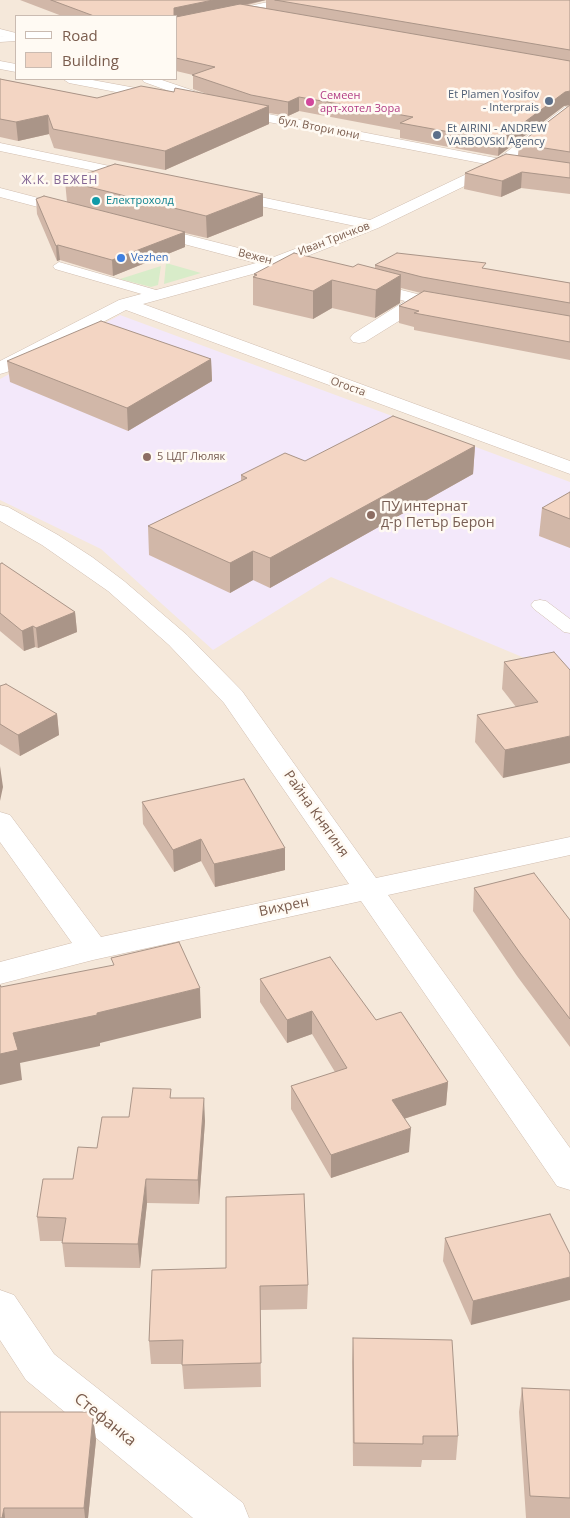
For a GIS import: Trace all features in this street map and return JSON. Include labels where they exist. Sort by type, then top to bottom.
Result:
[{"type":"street","points":[[178,24],[292,0]]},
{"type":"street","points":[[239,11],[268,16]]},
{"type":"street","points":[[0,32],[15,38]]},
{"type":"street","points":[[0,65],[15,68]]},
{"type":"street","name":"бул. Втори юни","points":[[75,80],[501,163],[570,173]]},
{"type":"street","points":[[119,88],[148,86],[150,84],[148,80]]},
{"type":"street","points":[[151,80],[249,114]]},
{"type":"street","name":"Иван Тричков","points":[[0,368],[126,304],[276,262],[372,225],[501,163],[570,110]]},
{"type":"street","points":[[4,150],[149,178]]},
{"type":"street","points":[[0,192],[86,214]]},
{"type":"street","points":[[217,192],[372,225]]},
{"type":"street","name":"Вежен","points":[[134,226],[304,270]]},
{"type":"street","points":[[352,282],[420,300],[467,308]]},
{"type":"street","points":[[359,338],[420,300]]},
{"type":"street","name":"Огоста","points":[[126,304],[570,468]]},
{"type":"street","name":"Райна Княгиня","points":[[0,512],[84,562],[116,586],[184,646],[233,697],[570,1176]]},
{"type":"street","points":[[0,821],[93,949]]},
{"type":"street","name":"Вихрен","points":[[0,973],[93,949],[570,846]]},
{"type":"street","name":"Стефанка","points":[[0,1307],[40,1367],[227,1518]]},
{"type":"lane","points":[[0,39],[15,38]]},
{"type":"lane","points":[[59,266],[159,295]]},
{"type":"lane","points":[[540,605],[570,628]]},
{"type":"shaded area","points":[[0,0],[570,0],[570,1518],[0,1518]]},
{"type":"shaded area","points":[[120,315],[570,482],[570,677],[331,577],[213,650],[101,549],[0,500],[0,379]]},
{"type":"green space","points":[[166,263],[201,273],[164,284]]},
{"type":"green space","points":[[161,266],[158,285],[151,287],[120,279]]},
{"type":"building","points":[[51,0],[213,0],[174,8],[174,15],[91,15]]},
{"type":"building","points":[[275,0],[570,0],[570,50]]},
{"type":"building","points":[[240,4],[570,61],[570,91],[565,92],[499,141],[400,123],[413,117],[299,97],[288,102],[251,95],[192,75],[215,67],[178,58],[178,17]]},
{"type":"building","points":[[0,79],[97,98],[141,86],[174,92],[175,88],[269,106],[165,151],[53,129],[48,115],[16,122],[0,119]]},
{"type":"building","points":[[570,105],[570,152],[519,144]]},
{"type":"building","points":[[506,154],[570,163],[570,178],[522,172],[502,181],[465,173]]},
{"type":"building","points":[[115,164],[263,194],[206,216],[65,181]]},
{"type":"building","points":[[44,196],[185,232],[112,260],[56,246],[36,199]]},
{"type":"building","points":[[294,253],[353,267],[358,264],[401,275],[376,290],[332,280],[313,291],[253,277],[257,275],[254,274]]},
{"type":"building","points":[[397,253],[486,263],[482,268],[570,283],[570,303],[422,277],[375,265]]},
{"type":"building","points":[[424,291],[570,316],[570,342],[414,313],[419,311],[399,306]]},
{"type":"building","points":[[101,321],[211,359],[127,408],[7,361]]},
{"type":"building","points":[[393,416],[475,446],[270,558],[253,551],[230,563],[148,526],[247,478],[241,475],[285,453],[305,461]]},
{"type":"building","points":[[570,492],[570,519],[542,508]]},
{"type":"building","points":[[2,563],[75,612],[36,628],[33,626],[22,631],[0,613],[0,564]]},
{"type":"building","points":[[554,652],[570,670],[570,736],[505,750],[477,715],[538,702],[504,662]]},
{"type":"building","points":[[6,684],[57,714],[18,735],[0,724],[0,686]]},
{"type":"building","points":[[244,779],[285,848],[214,864],[201,839],[173,850],[142,802]]},
{"type":"building","points":[[534,873],[570,920],[570,1019],[474,888]]},
{"type":"building","points":[[179,942],[200,988],[97,1013],[97,1015],[13,1033],[18,1050],[0,1054],[0,985],[1,987],[114,965],[111,958]]},
{"type":"building","points":[[330,957],[376,1020],[401,1012],[448,1082],[392,1100],[411,1128],[331,1155],[291,1086],[347,1068],[312,1011],[287,1020],[260,979]]},
{"type":"building","points":[[133,1088],[171,1089],[170,1098],[204,1098],[198,1180],[146,1179],[138,1244],[62,1243],[66,1218],[37,1217],[43,1179],[73,1179],[78,1147],[97,1148],[102,1117],[129,1117]]},
{"type":"building","points":[[304,1194],[308,1285],[260,1286],[261,1363],[182,1365],[183,1340],[149,1341],[152,1270],[226,1268],[226,1197]]},
{"type":"building","points":[[550,1214],[570,1254],[570,1277],[473,1301],[445,1238]]},
{"type":"building","points":[[353,1338],[452,1340],[458,1436],[423,1436],[423,1444],[354,1443]]},
{"type":"building","points":[[522,1388],[570,1390],[570,1498],[530,1496]]},
{"type":"building","points":[[0,1412],[87,1412],[93,1417],[84,1508],[4,1508],[2,1518],[0,1518]]},
{"type":"place","name":"Et Plamen Yosifov - Interprais","points":[[549,101]]},
{"type":"place","name":"Семеен арт-хотел Зора","points":[[310,102]]},
{"type":"place","name":"Et AIRINI - ANDREW VARBOVSKI Agency","points":[[437,135]]},
{"type":"place","name":"Електрохолд","points":[[96,201]]},
{"type":"place","name":"Vezhen","points":[[121,258]]},
{"type":"place","name":"5 ЦДГ Люляк","points":[[147,457]]},
{"type":"place","name":"ПУ интернат д-р Петър Берон","points":[[371,515]]},
{"type":"district","name":"Ж.К. ВЕЖЕН","points":[[60,181]]}]
